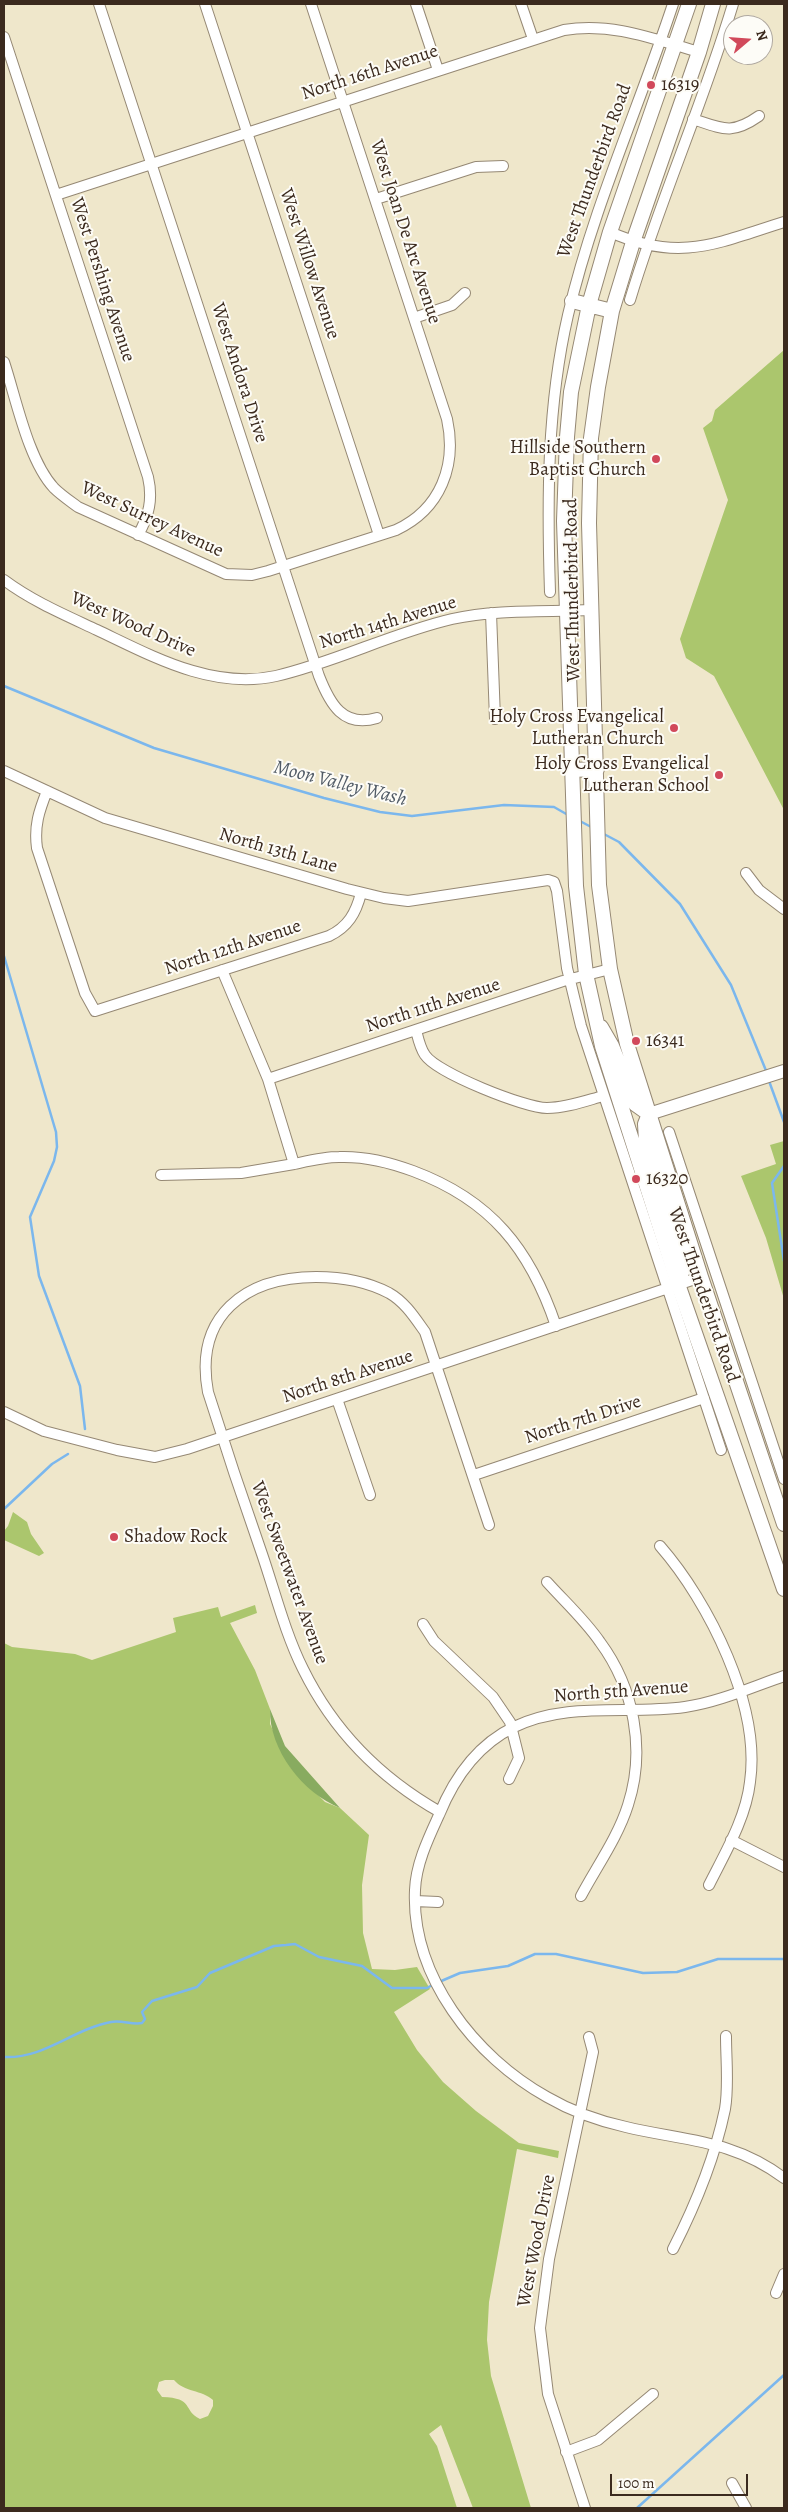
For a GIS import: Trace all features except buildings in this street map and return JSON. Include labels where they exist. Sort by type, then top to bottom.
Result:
[{"type":"main road","name":"West Thunderbird Road","points":[[689,4],[610,232],[588,305],[578,349],[567,437],[565,563],[576,886],[586,974],[602,1046],[673,1286],[784,1589]]},
{"type":"main road","name":"West Thunderbird Road","points":[[713,4],[699,52],[633,242],[612,311],[603,350],[591,438],[588,523],[597,769],[599,885],[610,969],[622,1027],[649,1114],[678,1181],[701,1277],[784,1524]]},
{"type":"main road","points":[[572,301],[612,311]]},
{"type":"main road","points":[[572,770],[597,769]]},
{"type":"main road","points":[[595,1015],[612,1046],[635,1104],[649,1114],[645,1124],[646,1141],[684,1267],[673,1286]]},
{"type":"street","name":"West Andora Drive","points":[[99,4],[325,692],[335,707],[348,718],[364,722],[377,718]]},
{"type":"street","name":"West Willow Avenue","points":[[206,4],[380,535]]},
{"type":"street","name":"West Joan De Arc Avenue","points":[[311,4],[376,199],[448,425],[452,444],[448,473],[426,510],[407,525],[380,535]]},
{"type":"street","points":[[416,4],[438,70]]},
{"type":"street","points":[[522,4],[533,39]]},
{"type":"street","name":"West Thunderbird Road","points":[[550,592],[548,488],[550,430],[557,376],[572,301],[592,230],[673,4]]},
{"type":"street","points":[[630,300],[646,246],[733,4]]},
{"type":"street","name":"North 16th Avenue","points":[[56,195],[343,100],[569,29],[600,27],[630,31],[699,52]]},
{"type":"street","name":"West Pershing Avenue","points":[[4,36],[151,488],[148,513],[138,535]]},
{"type":"street","points":[[693,119],[730,129],[744,127],[759,116]]},
{"type":"street","points":[[376,199],[476,167],[503,166]]},
{"type":"street","points":[[610,232],[646,246],[700,247],[784,222]]},
{"type":"street","points":[[414,318],[452,305],[465,293]]},
{"type":"street","name":"West Surrey Avenue","points":[[4,362],[34,456],[53,487],[78,507],[138,535],[226,574],[252,575],[283,567],[380,535]]},
{"type":"street","name":"West Thunderbird Road","points":[[549,563],[565,563]]},
{"type":"street","name":"West Wood Drive","points":[[4,580],[47,607],[170,664],[193,671],[228,678],[250,678],[274,676],[315,664]]},
{"type":"street","name":"North 14th Avenue","points":[[315,664],[440,622],[491,613],[592,610]]},
{"type":"street","points":[[491,613],[495,719]]},
{"type":"street","name":"North 13th Lane","points":[[4,771],[105,818],[361,893],[408,901],[548,880],[554,882]]},
{"type":"street","name":"North 12th Avenue","points":[[47,791],[38,814],[35,837],[37,848],[85,993],[94,1011],[340,931],[346,927],[356,911],[361,893]]},
{"type":"street","points":[[746,873],[759,890],[784,909]]},
{"type":"street","name":"West Thunderbird Road","points":[[554,882],[558,891],[570,979],[581,1026],[603,1096],[673,1286],[704,1398],[721,1450]]},
{"type":"street","name":"North 11th Avenue","points":[[268,1078],[570,979],[610,969]]},
{"type":"street","points":[[222,970],[268,1078],[294,1164]]},
{"type":"street","points":[[416,1030],[426,1056],[433,1062],[518,1103],[546,1108],[570,1105],[603,1096]]},
{"type":"street","points":[[649,1114],[784,1071]]},
{"type":"street","name":"West Thunderbird Road","points":[[669,1132],[678,1181],[784,1479]]},
{"type":"street","points":[[161,1175],[241,1173],[338,1156],[379,1160],[432,1178],[485,1212],[503,1229],[518,1248],[544,1292],[556,1326]]},
{"type":"street","name":"West Sweetwater Avenue","points":[[437,1366],[425,1332],[411,1312],[391,1294],[368,1283],[342,1277],[290,1278],[264,1285],[246,1293],[230,1306],[216,1322],[209,1337],[205,1355],[204,1374],[222,1437],[292,1643],[320,1699],[338,1726],[371,1763],[397,1784],[440,1812]]},
{"type":"street","name":"North 8th Avenue","points":[[4,1412],[44,1431],[156,1457],[437,1366],[701,1277]]},
{"type":"street","points":[[437,1366],[490,1525]]},
{"type":"street","name":"North 7th Drive","points":[[474,1475],[704,1398]]},
{"type":"street","points":[[337,1399],[370,1495]]},
{"type":"street","points":[[660,1546],[694,1589],[710,1616],[726,1655],[750,1732],[752,1766],[744,1809],[709,1885]]},
{"type":"street","points":[[548,1582],[602,1644],[619,1675],[631,1709],[637,1752],[635,1774],[628,1805],[581,1896]]},
{"type":"street","points":[[424,1624],[434,1641],[499,1704],[513,1728],[519,1758],[509,1779]]},
{"type":"street","name":"North 5th Avenue","points":[[440,1812],[462,1770],[485,1746],[513,1728],[556,1713],[685,1707],[738,1692],[784,1676]]},
{"type":"street","points":[[440,1812],[419,1865],[415,1901],[417,1931],[421,1948],[436,1983],[466,2027],[514,2075],[547,2097],[581,2114],[626,2127],[715,2144],[755,2160],[784,2178]]},
{"type":"street","points":[[731,1840],[784,1867]]},
{"type":"street","points":[[415,1901],[438,1902]]},
{"type":"street","points":[[672,2249],[698,2192],[715,2144],[726,2099],[726,2036]]},
{"type":"street","name":"West Wood Drive","points":[[586,2508],[548,2394],[540,2328],[544,2288],[593,2052],[589,2037]]},
{"type":"street","points":[[776,2293],[784,2274]]},
{"type":"street","points":[[566,2452],[598,2440],[653,2394]]},
{"type":"street","points":[[732,2483],[746,2508]]},
{"type":"green space","points":[[784,350],[784,810],[714,676],[686,658],[680,639],[728,500],[703,428],[712,421],[715,410]]},
{"type":"green space","points":[[784,1141],[784,1299],[766,1238],[741,1176],[776,1164],[770,1145]]},
{"type":"green space","points":[[13,1512],[27,1522],[31,1534],[44,1553],[39,1556],[4,1540],[4,1531]]},
{"type":"green space","points":[[255,1605],[257,1613],[230,1623],[255,1670],[270,1709],[270,1724],[291,1768],[325,1802],[340,1808],[369,1835],[362,1885],[363,1933],[372,1969],[395,1970],[417,1967],[430,1989],[394,2012],[417,2050],[443,2082],[476,2111],[519,2143],[559,2151],[558,2158],[517,2149],[489,2302],[487,2340],[491,2376],[531,2508],[473,2508],[441,2425],[429,2434],[437,2446],[457,2508],[4,2508],[4,1643],[12,1647],[75,1654],[92,1660],[176,1632],[173,1618],[218,1607],[221,1617]],"holes":[[[174,2380],[183,2387],[204,2394],[213,2400],[213,2406],[208,2416],[200,2419],[191,2412],[184,2402],[162,2397],[157,2390],[159,2382]]]},
{"type":"green space","points":[[270,1709],[285,1746],[340,1808],[313,1792],[291,1768],[275,1740]]},
{"type":"waterway","name":"Moon Valley Wash","points":[[4,686],[154,748],[324,798],[380,812],[412,816],[504,805],[554,807],[568,815]]},
{"type":"waterway","name":"Moon Valley Wash","points":[[578,820],[593,828]]},
{"type":"waterway","name":"Moon Valley Wash","points":[[602,833],[619,842],[680,904],[731,985],[767,1073]]},
{"type":"waterway","points":[[4,956],[56,1132],[57,1147],[54,1161],[30,1217],[39,1276],[80,1386],[85,1429]]},
{"type":"waterway","name":"Moon Valley Wash","points":[[769,1081],[784,1122]]},
{"type":"waterway","points":[[784,1166],[772,1183],[784,1261]]},
{"type":"waterway","points":[[4,1509],[52,1464],[68,1454]]},
{"type":"waterway","points":[[4,2057],[19,2056],[45,2049],[84,2031],[111,2022],[142,2023],[145,2019],[142,2012],[152,2001],[197,1987],[210,1973],[274,1946],[295,1944],[319,1957],[362,1966],[392,1988],[427,1988],[434,1984]]},
{"type":"waterway","points":[[439,1982],[460,1973],[508,1966],[535,1954],[556,1954],[643,1973],[677,1972],[718,1959],[784,1959]]},
{"type":"waterway","points":[[637,2508],[784,2375]]},
{"type":"place","name":"16319","points":[[651,85]]},
{"type":"place","name":"Hillside Southern Baptist Church","points":[[656,459]]},
{"type":"place","name":"Holy Cross Evangelical Lutheran Church","points":[[674,728]]},
{"type":"place","name":"Holy Cross Evangelical Lutheran School","points":[[719,775]]},
{"type":"place","name":"16341","points":[[636,1041]]},
{"type":"place","name":"16320","points":[[636,1179]]},
{"type":"place","name":"Shadow Rock","points":[[114,1537]]}]
